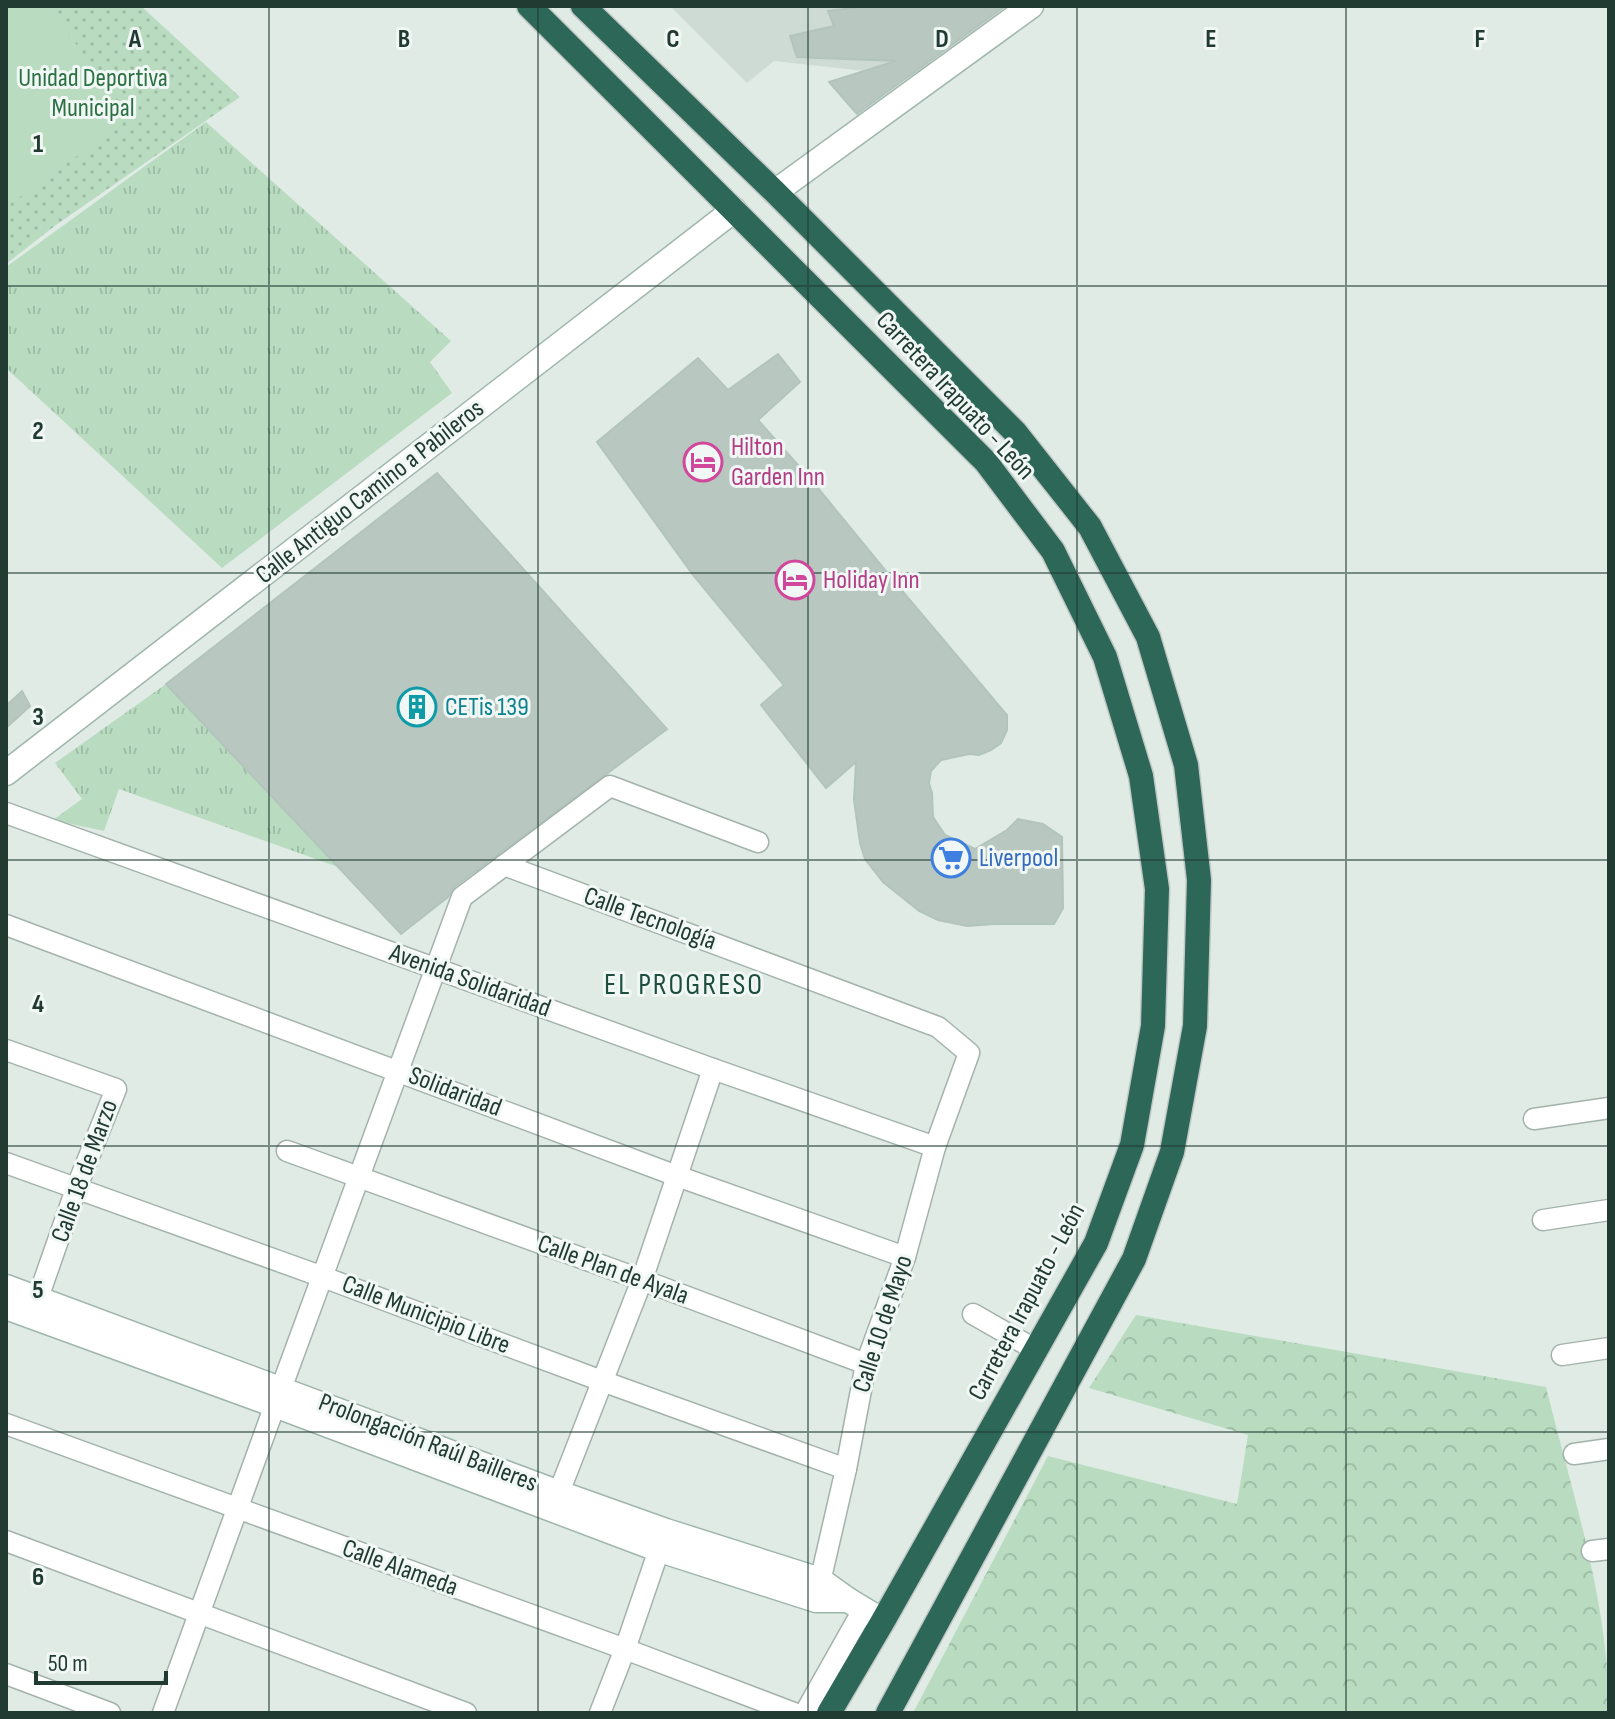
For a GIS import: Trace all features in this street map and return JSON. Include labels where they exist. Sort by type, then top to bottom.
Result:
[{"type":"highway","name":"Carretera Irapuato - León","points":[[529,6],[986,462],[1053,551],[1105,657],[1141,776],[1157,889],[1153,1026],[1132,1145],[1096,1243],[1036,1350],[865,1610],[829,1713]]},
{"type":"highway","name":"Carretera Irapuato - León","points":[[583,6],[1015,432],[1090,527],[1148,637],[1186,765],[1199,880],[1195,1026],[1172,1152],[1134,1259],[888,1713]]},
{"type":"street","points":[[775,192],[1031,6]]},
{"type":"street","name":"Calle Antiguo Camino a Pabileros","points":[[6,773],[734,210]]},
{"type":"street","points":[[163,1713],[462,897],[610,786],[758,842]]},
{"type":"street","name":"Avenida Solidaridad","points":[[6,813],[935,1147]]},
{"type":"street","name":"Calle Tecnología","points":[[504,865],[938,1027],[969,1053]]},
{"type":"street","name":"Solidaridad","points":[[6,925],[677,1176],[905,1257]]},
{"type":"street","name":"Calle 18 de Marzo","points":[[6,1050],[116,1089],[76,1189],[35,1307]]},
{"type":"street","name":"Calle 10 de Mayo","points":[[818,1590],[866,1364],[905,1257],[935,1147],[969,1053]]},
{"type":"street","points":[[556,1501],[642,1280],[713,1069]]},
{"type":"street","points":[[1534,1119],[1609,1108]]},
{"type":"street","name":"Calle Plan de Ayala","points":[[287,1151],[866,1364]]},
{"type":"street","name":"Calle Municipio Libre","points":[[6,1163],[846,1469]]},
{"type":"street","points":[[1543,1220],[1609,1210]]},
{"type":"street","name":"Prolongación Raúl Bailleres","points":[[6,1287],[35,1307],[556,1501],[663,1540],[818,1590],[865,1610]]},
{"type":"street","name":"Prolongación Raúl Bailleres","points":[[6,1307],[35,1307]]},
{"type":"street","points":[[973,1314],[1036,1350]]},
{"type":"street","points":[[1562,1355],[1609,1348]]},
{"type":"street","name":"Calle Alameda","points":[[6,1424],[794,1713]]},
{"type":"street","points":[[1574,1454],[1609,1449]]},
{"type":"street","points":[[600,1713],[663,1540]]},
{"type":"street","points":[[6,1541],[466,1713]]},
{"type":"street","points":[[805,1713],[865,1610]]},
{"type":"street","points":[[6,1674],[110,1713]]},
{"type":"shaded area","points":[[670,6],[1016,6],[928,78],[774,61],[747,83]]},
{"type":"green space","name":"Unidad Deportiva Municipal","points":[[6,6],[141,6],[240,97],[56,225],[6,264]]},
{"type":"green space","points":[[6,6],[48,6],[130,118],[6,207]]},
{"type":"green space","points":[[206,122],[451,341],[430,362],[452,393],[222,568],[6,368],[6,267]]},
{"type":"green space","points":[[166,684],[338,867],[119,789],[104,831],[53,820],[82,799],[55,763]]},
{"type":"green space","points":[[1136,1315],[1546,1387],[1596,1589],[1603,1630],[1609,1713],[913,1713],[1048,1456],[1237,1504],[1248,1435],[1089,1388]]},
{"type":"building","points":[[868,6],[1005,6],[857,114],[829,82],[896,61],[797,57],[790,36],[834,26],[828,11]]},
{"type":"building","points":[[778,354],[800,382],[758,420],[1007,715],[1007,730],[1001,743],[979,755],[941,760],[931,771],[929,783],[933,817],[945,835],[975,849],[1007,830],[1018,819],[1043,824],[1062,837],[1063,908],[1054,924],[967,926],[938,920],[919,911],[883,882],[865,859],[860,843],[854,800],[856,762],[826,788],[761,705],[784,685],[693,575],[597,442],[698,358],[728,390]]},
{"type":"building","name":"CETis 139","points":[[437,473],[667,729],[454,887],[448,897],[401,934],[166,684]]},
{"type":"building","points":[[22,691],[30,706],[6,728],[6,706]]},
{"type":"place","name":"Hilton Garden Inn","points":[[703,462]]},
{"type":"place","name":"Holiday Inn","points":[[795,580]]},
{"type":"place","name":"CETis 139","points":[[417,707]]},
{"type":"place","name":"Liverpool","points":[[951,858]]},
{"type":"district","name":"EL PROGRESO","points":[[684,985]]}]
